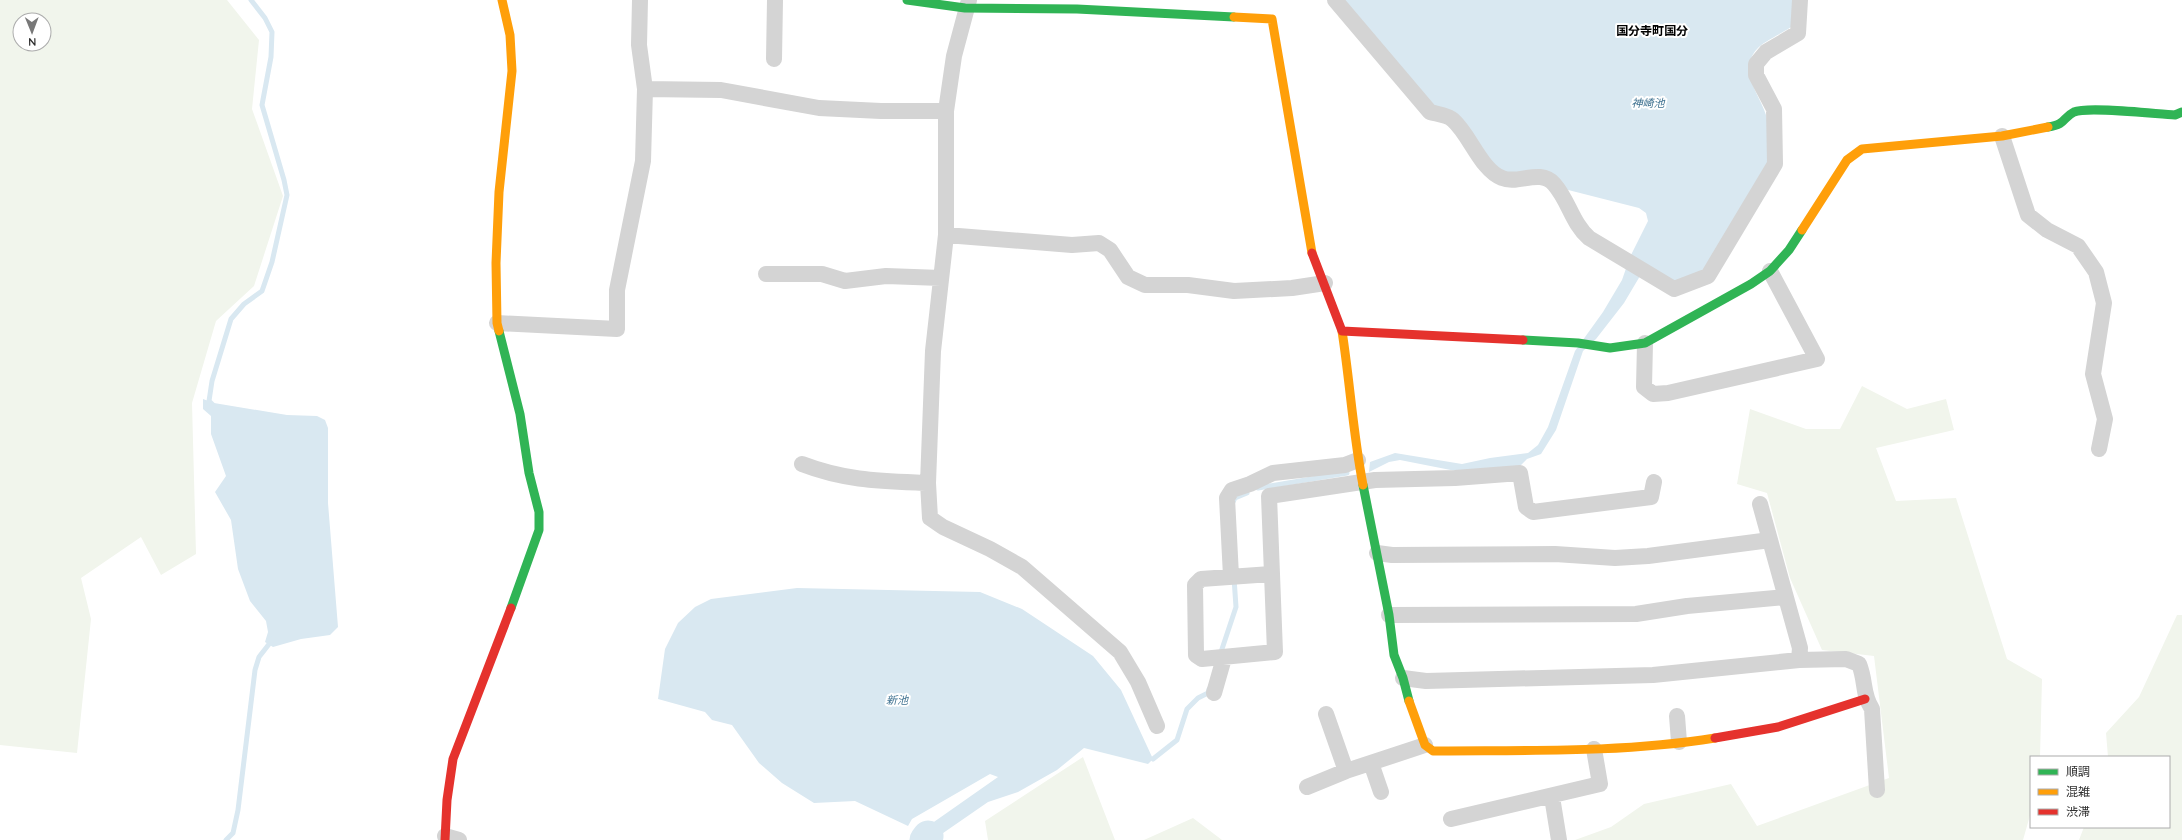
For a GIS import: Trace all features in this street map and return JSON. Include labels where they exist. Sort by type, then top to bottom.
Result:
[{"type":"street","points":[[450,839],[447,800],[453,759],[508,619],[539,530],[539,512],[529,473],[520,414],[497,323],[496,263],[499,192],[512,71],[510,36],[502,0]]},
{"type":"street","points":[[497,323],[617,329],[617,290],[625,242],[643,161],[645,89],[640,45],[640,0]]},
{"type":"street","points":[[774,59],[775,0]]},
{"type":"street","points":[[907,0],[967,4],[1077,4],[1272,19],[1313,258],[1325,282],[1342,331],[1350,374],[1351,414],[1360,470],[1389,615],[1394,655],[1425,745],[1433,751],[1594,749],[1679,742],[1749,733],[1795,722],[1865,699]]},
{"type":"street","points":[[1335,0],[1430,112],[1453,119],[1492,172],[1503,179],[1539,177],[1547,179],[1555,185],[1580,230],[1674,289],[1708,276],[1775,164],[1774,109],[1756,76],[1756,64],[1766,52],[1798,33],[1800,0]]},
{"type":"street","points":[[967,4],[954,56],[946,111],[946,235],[933,351],[928,483],[930,518],[942,528],[990,549],[1022,567],[1120,652],[1138,682],[1157,726]]},
{"type":"street","points":[[645,89],[721,90],[819,108],[881,111],[946,111]]},
{"type":"street","points":[[1342,331],[1578,343],[1610,348],[1645,343],[1751,284],[1770,271],[1789,250],[1847,160],[1862,149],[2002,136],[2060,125],[2074,112],[2108,110],[2175,115],[2182,112]]},
{"type":"street","points":[[2002,136],[2028,215],[2047,230],[2078,246],[2096,272],[2104,303],[2093,374],[2105,419],[2099,450]]},
{"type":"street","points":[[946,235],[1072,245],[1099,243],[1110,250],[1128,277],[1145,285],[1188,285],[1234,291],[1292,288],[1325,282]]},
{"type":"street","points":[[1645,343],[1644,387],[1653,394],[1668,393],[1817,359],[1770,271]]},
{"type":"street","points":[[766,274],[822,274],[845,281],[886,276],[941,278]]},
{"type":"street","points":[[802,464],[824,473],[863,481],[928,483]]},
{"type":"street","points":[[1231,576],[1227,498],[1232,490],[1250,484],[1273,473],[1345,465],[1360,470],[1375,480],[1462,478],[1520,473],[1526,507],[1533,512],[1651,497],[1654,482]]},
{"type":"street","points":[[1271,574],[1201,579],[1195,585],[1196,655],[1202,659],[1275,652],[1269,496],[1360,470]]},
{"type":"street","points":[[1760,504],[1800,648],[1799,660]]},
{"type":"street","points":[[1377,552],[1392,554],[1555,554],[1615,558],[1648,556],[1770,540]]},
{"type":"street","points":[[1389,615],[1636,614],[1687,606],[1785,597]]},
{"type":"street","points":[[1214,693],[1224,658]]},
{"type":"street","points":[[1403,678],[1426,681],[1653,675],[1799,660],[1846,659],[1859,664],[1864,676],[1865,699],[1872,708],[1877,790]]},
{"type":"street","points":[[1326,714],[1346,771]]},
{"type":"street","points":[[1677,716],[1679,742]]},
{"type":"street","points":[[1307,787],[1346,771],[1425,745]]},
{"type":"street","points":[[1451,819],[1552,797],[1600,784],[1594,749]]},
{"type":"street","points":[[1371,763],[1381,792]]},
{"type":"street","points":[[1552,797],[1559,840]]},
{"type":"shaded area","points":[[0,0],[227,0],[259,40],[252,109],[283,196],[254,286],[216,321],[192,403],[196,554],[161,575],[141,537],[81,578],[91,619],[77,753],[0,745]]},
{"type":"shaded area","points":[[1862,386],[1907,409],[1946,399],[1954,430],[1876,448],[1896,501],[1956,498],[2007,659],[2042,679],[2040,756],[2030,756],[2030,816],[2023,840],[1575,840],[1611,827],[1644,804],[1731,784],[1757,826],[1889,778],[1874,656],[1822,650],[1790,578],[1767,493],[1737,484],[1750,409],[1806,429],[1840,429]]},
{"type":"shaded area","points":[[2177,615],[2182,615],[2182,840],[2079,840],[2084,828],[2170,828],[2170,756],[2108,756],[2106,733],[2139,697]]},
{"type":"shaded area","points":[[1083,757],[1115,840],[988,840],[985,821]]},
{"type":"shaded area","points":[[1193,818],[1222,840],[1144,840]]},
{"type":"water","name":"神崎池","points":[[1341,0],[1795,0],[1791,27],[1760,46],[1752,57],[1749,65],[1752,82],[1768,122],[1769,142],[1766,170],[1708,270],[1687,282],[1640,276],[1624,303],[1596,339],[1583,351],[1556,430],[1541,454],[1527,459],[1520,466],[1466,473],[1400,460],[1389,462],[1369,472],[1370,462],[1395,453],[1462,464],[1490,458],[1528,453],[1538,445],[1548,427],[1575,351],[1603,312],[1622,280],[1630,257],[1648,221],[1646,213],[1639,208],[1505,174],[1435,109]]},
{"type":"water","points":[[203,399],[214,403],[287,415],[317,416],[325,420],[328,428],[328,503],[338,627],[330,635],[301,639],[273,647],[265,642],[268,632],[266,621],[250,601],[238,569],[231,520],[215,492],[226,476],[211,434],[211,416],[203,409]]},
{"type":"water","name":"新池","points":[[797,588],[980,592],[1022,609],[1093,656],[1121,690],[1153,759],[1148,764],[1084,748],[1057,770],[1018,792],[988,802],[933,840],[921,831],[998,777],[990,774],[912,819],[908,826],[855,801],[814,803],[782,783],[759,763],[732,725],[712,720],[705,712],[658,699],[665,649],[678,623],[695,607],[711,599]]},
{"type":"waterway","points":[[213,405],[209,401],[212,381],[231,319],[244,304],[262,291],[272,262],[287,195],[262,105],[271,57],[272,32],[265,18],[251,0]]},
{"type":"waterway","points":[[1258,488],[1347,473]]},
{"type":"waterway","points":[[1233,502],[1235,498],[1247,493]]},
{"type":"waterway","points":[[1220,655],[1236,607],[1234,578]]},
{"type":"waterway","points":[[226,840],[233,833],[238,810],[255,670],[259,657],[273,639]]},
{"type":"waterway","points":[[1153,759],[1177,740],[1187,709],[1198,698],[1208,693],[1209,689]]},
{"type":"waterway","points":[[925,840],[928,836]]},
{"type":"traffic: fast","points":[[907,0],[965,8],[1077,9],[1234,17]]},
{"type":"traffic: fast","points":[[2048,127],[2061,123],[2070,114],[2082,110],[2107,110],[2175,115],[2182,112]]},
{"type":"traffic: fast","points":[[1523,340],[1578,343],[1610,348],[1645,343],[1751,284],[1770,271],[1789,250],[1802,230]]},
{"type":"traffic: fast","points":[[499,331],[520,414],[529,473],[539,512],[539,530],[511,608]]},
{"type":"traffic: fast","points":[[1363,485],[1389,615],[1394,655],[1403,678],[1409,701]]},
{"type":"traffic: slow","points":[[499,331],[497,323],[496,263],[499,192],[512,71],[510,35],[502,0]]},
{"type":"traffic: slow","points":[[1234,17],[1272,19],[1312,253]]},
{"type":"traffic: slow","points":[[1802,230],[1847,160],[1862,149],[2002,136],[2048,127]]},
{"type":"traffic: slow","points":[[1342,331],[1363,485]]},
{"type":"traffic: slow","points":[[1409,701],[1425,745],[1433,751],[1574,750],[1645,746],[1715,738]]},
{"type":"traffic: jam","points":[[1312,253],[1342,331],[1523,340]]},
{"type":"traffic: jam","points":[[445,840],[447,800],[453,759],[511,608]]},
{"type":"traffic: jam","points":[[1715,738],[1778,727],[1865,699]]},
{"type":"district","name":"国分寺町国分","points":[[1652,30]]}]
